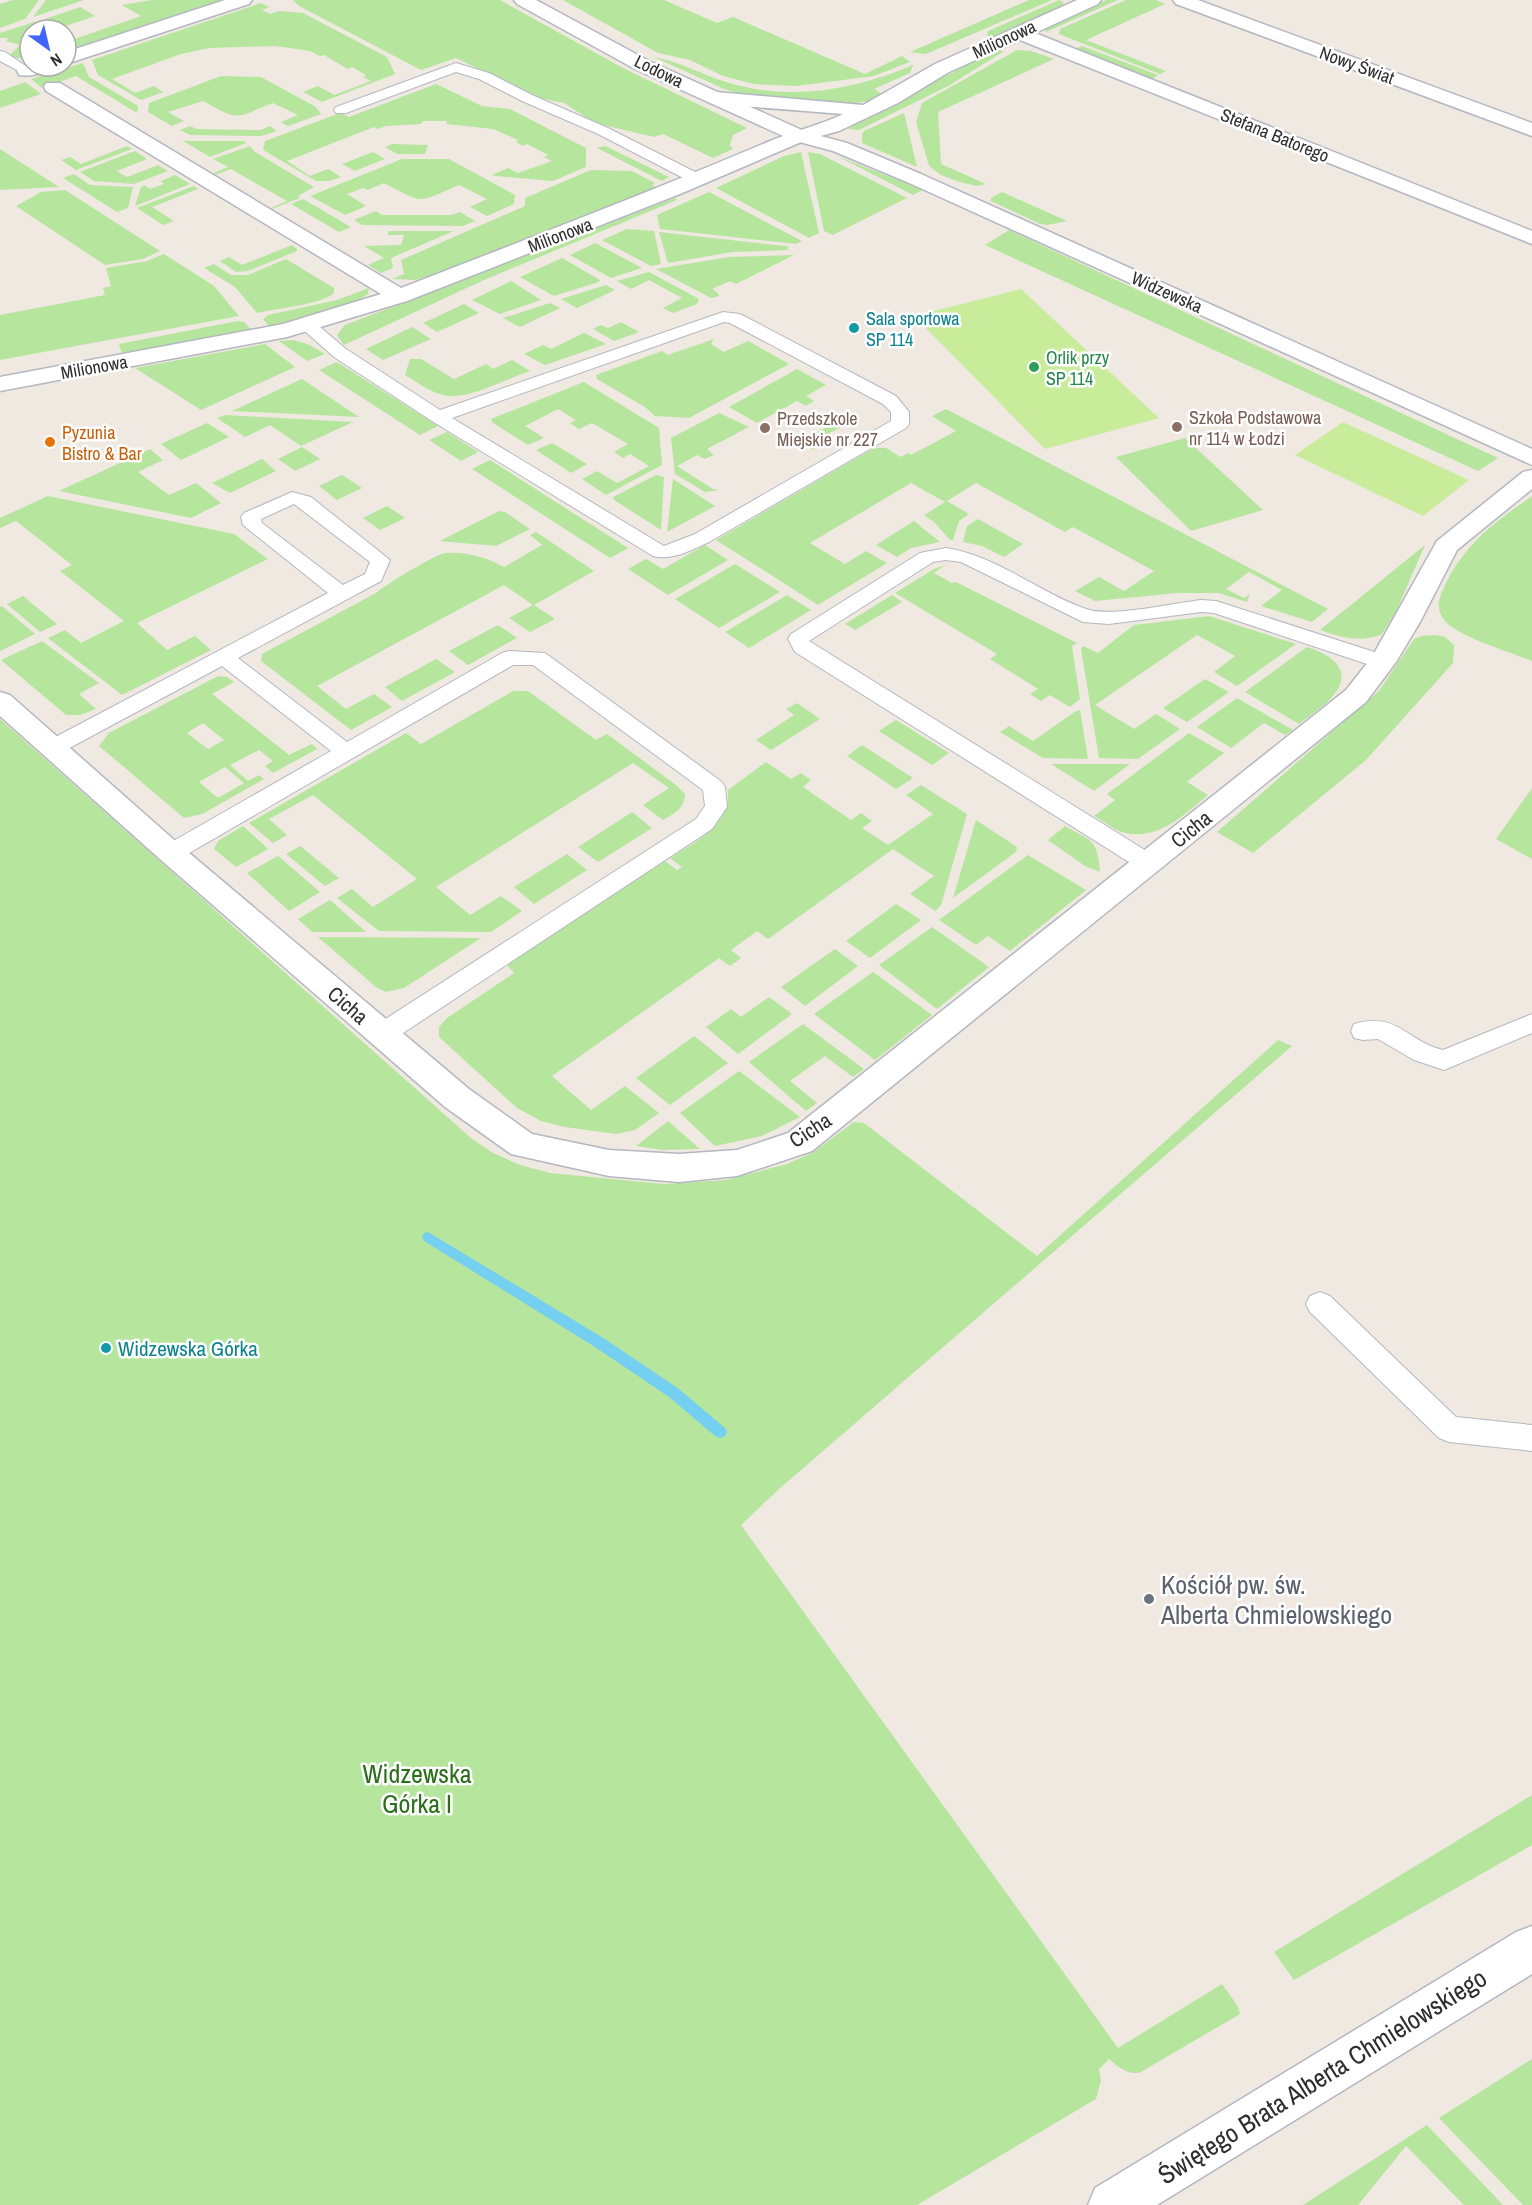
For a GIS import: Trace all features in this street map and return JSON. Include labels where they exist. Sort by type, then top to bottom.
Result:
[{"type":"street","points":[[78,54],[243,0]]},
{"type":"street","name":"Lodowa","points":[[522,0],[642,65],[799,136]]},
{"type":"street","name":"Milionowa","points":[[0,384],[236,341],[307,325],[399,296],[699,180],[799,136],[832,127],[868,110],[942,68],[1092,0]]},
{"type":"street","name":"Nowy Świat","points":[[1182,0],[1532,130]]},
{"type":"street","name":"Stefana Batorego","points":[[1019,33],[1532,238]]},
{"type":"street","points":[[53,87],[291,228],[399,296]]},
{"type":"street","points":[[716,98],[868,110]]},
{"type":"street","name":"Widzewska","points":[[799,136],[840,147],[914,178],[1532,458]]},
{"type":"street","name":"Cicha","points":[[0,701],[171,853],[457,1098],[523,1145],[609,1163],[679,1168],[737,1163],[800,1142],[1356,696],[1383,662],[1407,622],[1446,546],[1532,477]]},
{"type":"street","name":"Świętego Brata Alberta Chmielowskiego","points":[[1112,2205],[1532,1948]]},
{"type":"lane","points":[[0,55],[18,62]]},
{"type":"lane","points":[[341,110],[456,67],[483,76],[527,98],[603,130],[699,180]]},
{"type":"lane","points":[[307,325],[340,353],[438,417],[660,552],[673,550],[702,538],[900,424],[902,418],[901,410],[895,404],[873,391],[734,318],[723,317],[438,417]]},
{"type":"lane","points":[[54,747],[223,657],[342,594],[374,577],[380,560],[304,501],[292,498],[251,517],[253,525],[342,594]]},
{"type":"lane","points":[[1148,863],[802,647],[798,639],[927,557],[946,554],[966,557],[1083,616],[1109,618],[1201,606],[1216,607],[1383,662]]},
{"type":"lane","points":[[223,657],[346,752]]},
{"type":"lane","points":[[171,853],[509,658],[538,658],[714,787],[716,807],[704,824],[382,1034]]},
{"type":"lane","points":[[1363,1031],[1370,1027],[1380,1029],[1433,1060],[1444,1060],[1532,1023]]},
{"type":"lane","points":[[1320,1304],[1449,1429],[1532,1438]]},
{"type":"green space","points":[[13,0],[39,0],[26,18],[18,18],[18,22],[0,28],[0,4]]},
{"type":"green space","points":[[46,0],[84,0],[33,17]]},
{"type":"green space","points":[[152,0],[228,0],[78,50],[78,38],[141,16],[122,5]]},
{"type":"green space","points":[[293,0],[500,0],[623,68],[747,128],[733,135],[730,145],[733,149],[713,158],[663,134],[654,137],[595,123],[564,103],[539,98],[456,58],[421,70],[299,6]]},
{"type":"green space","points":[[563,0],[664,0],[717,23],[733,17],[865,74],[902,56],[910,62],[874,76],[796,86],[754,84],[723,76],[690,60],[658,53]]},
{"type":"green space","points":[[1029,0],[1052,0],[926,54],[910,52]]},
{"type":"green space","points":[[1059,0],[1064,3],[1062,6],[990,38],[987,36],[988,31]]},
{"type":"green space","points":[[1106,0],[1118,0],[1046,32],[1049,26]]},
{"type":"green space","points":[[1126,0],[1156,0],[1165,4],[1086,40],[1166,71],[1160,74],[1059,34],[1060,29]]},
{"type":"green space","points":[[261,3],[269,7],[262,10],[270,14],[279,11],[303,13],[387,57],[395,74],[322,102],[303,92],[318,86],[334,95],[371,81],[363,77],[366,75],[352,67],[348,69],[324,55],[320,56],[310,51],[275,46],[209,48],[181,54],[112,79],[135,93],[154,86],[163,92],[141,100],[98,75],[92,60]]},
{"type":"green space","points":[[80,7],[95,16],[78,22],[78,18],[48,18]]},
{"type":"green space","points":[[18,27],[18,44],[6,41],[8,38],[0,38],[0,33]]},
{"type":"green space","points":[[1082,46],[1158,75],[1152,79],[1075,49]]},
{"type":"green space","points":[[18,47],[18,58],[10,55]]},
{"type":"green space","points":[[1000,48],[1003,52],[948,86],[859,130],[848,129],[858,121]]},
{"type":"green space","points":[[1017,50],[1031,51],[1054,59],[938,112],[941,164],[986,184],[977,186],[941,175],[929,166],[916,122],[922,103]]},
{"type":"green space","points":[[654,57],[747,87],[795,92],[843,87],[913,65],[910,73],[874,89],[884,95],[874,100],[844,105],[745,96]]},
{"type":"green space","points":[[83,63],[89,77],[138,106],[137,113],[78,77],[78,65]]},
{"type":"green space","points":[[221,76],[261,77],[316,107],[321,114],[288,126],[281,122],[298,115],[273,103],[238,116],[224,112],[203,101],[168,112],[184,121],[172,126],[148,112],[149,103]]},
{"type":"green space","points":[[34,78],[70,78],[42,88],[31,79]]},
{"type":"green space","points":[[25,82],[41,94],[0,108],[0,91]]},
{"type":"green space","points":[[436,84],[482,106],[510,109],[586,148],[586,167],[553,181],[495,176],[492,175],[508,168],[518,173],[552,161],[544,157],[548,155],[527,144],[523,146],[516,142],[518,140],[493,129],[447,124],[446,121],[423,121],[421,124],[386,126],[377,129],[374,127],[287,161],[310,176],[328,169],[341,177],[329,181],[316,181],[263,150],[265,141],[340,113],[349,117]]},
{"type":"green space","points":[[904,113],[917,167],[862,143],[864,131]]},
{"type":"green space","points":[[190,126],[197,129],[261,130],[270,126],[277,131],[261,136],[190,135],[180,130]]},
{"type":"green space","points":[[183,141],[243,141],[246,143],[210,157]]},
{"type":"green space","points":[[392,144],[428,145],[425,154],[397,154],[385,147]]},
{"type":"green space","points":[[127,146],[132,149],[76,170],[61,160],[70,157],[81,164]]},
{"type":"green space","points":[[250,146],[255,152],[314,187],[298,196],[300,198],[272,209],[287,201],[231,169],[212,174],[228,167],[213,159]]},
{"type":"green space","points":[[605,146],[669,177],[662,181],[597,148]]},
{"type":"green space","points":[[0,149],[59,187],[0,190]]},
{"type":"green space","points":[[135,151],[147,159],[117,171],[127,177],[158,165],[168,171],[134,184],[94,181],[80,172]]},
{"type":"green space","points":[[373,152],[385,159],[355,171],[342,164]]},
{"type":"green space","points":[[801,152],[819,233],[809,238],[716,188],[784,156]]},
{"type":"green space","points":[[808,152],[820,154],[907,198],[833,235],[824,231]]},
{"type":"green space","points":[[837,156],[923,190],[913,195]]},
{"type":"green space","points":[[402,159],[449,159],[515,195],[514,204],[487,216],[470,207],[487,199],[459,185],[421,199],[407,195],[384,183],[368,190],[363,188],[347,194],[366,206],[345,215],[310,196]]},
{"type":"green space","points":[[591,170],[632,171],[655,183],[652,185],[657,188],[444,271],[416,280],[392,279],[404,274],[401,260],[525,206],[525,198]]},
{"type":"green space","points":[[74,174],[90,185],[133,187],[128,208],[117,212],[63,178]]},
{"type":"green space","points":[[175,175],[190,184],[135,206],[141,187],[144,185],[150,189],[164,184],[161,181]]},
{"type":"green space","points":[[194,186],[198,189],[152,207],[174,221],[163,225],[137,208]]},
{"type":"green space","points":[[65,190],[160,251],[143,259],[105,265],[16,206],[41,192]]},
{"type":"green space","points":[[709,192],[802,241],[796,244],[660,229],[657,215]]},
{"type":"green space","points":[[1002,192],[1067,221],[1040,224],[991,201],[991,198]]},
{"type":"green space","points":[[675,198],[677,200],[484,280],[344,345],[337,335],[345,325]]},
{"type":"green space","points":[[303,199],[351,227],[339,232],[291,204]]},
{"type":"green space","points":[[376,211],[382,215],[451,215],[460,212],[475,221],[463,226],[362,225],[354,220]]},
{"type":"green space","points":[[627,229],[654,231],[661,264],[651,266],[602,240]]},
{"type":"green space","points":[[1009,230],[1498,458],[1478,471],[985,245]]},
{"type":"green space","points":[[389,231],[454,231],[391,258],[393,268],[381,273],[368,265],[384,258],[364,246],[401,245],[404,235],[387,235]]},
{"type":"green space","points":[[659,232],[785,246],[789,247],[787,249],[789,250],[733,252],[668,263]]},
{"type":"green space","points":[[595,243],[642,268],[611,278],[570,255]]},
{"type":"green space","points":[[292,245],[297,251],[248,271],[236,272],[220,261],[229,257],[242,265]]},
{"type":"green space","points":[[164,254],[214,286],[239,316],[0,360],[0,315],[105,295],[103,288],[111,286],[106,268],[147,261]]},
{"type":"green space","points":[[794,255],[736,284],[730,281],[712,289],[719,296],[711,298],[656,269],[729,257]]},
{"type":"green space","points":[[562,258],[600,280],[599,282],[554,296],[520,277]]},
{"type":"green space","points":[[286,259],[334,288],[334,293],[310,303],[257,313],[235,287],[204,268],[214,264],[231,275],[248,275]]},
{"type":"green space","points":[[649,272],[699,299],[697,304],[673,313],[663,308],[682,298],[649,280],[631,289],[617,281]]},
{"type":"green space","points":[[511,281],[541,300],[500,314],[472,300]]},
{"type":"green space","points":[[606,285],[615,290],[577,308],[561,299]]},
{"type":"green space","points":[[369,288],[368,294],[359,299],[321,313],[269,326],[263,319],[268,315],[337,300]]},
{"type":"green space","name":"Orlik przy SP 114","points":[[1021,289],[1159,418],[1045,449],[914,316]]},
{"type":"green space","points":[[550,303],[560,308],[520,327],[503,318]]},
{"type":"green space","points":[[464,304],[479,313],[437,332],[423,323]]},
{"type":"green space","points":[[238,321],[244,322],[250,329],[122,354],[119,344]]},
{"type":"green space","points":[[621,322],[639,332],[614,341],[593,329],[601,325],[608,328]]},
{"type":"green space","points":[[412,327],[431,339],[383,360],[366,349]]},
{"type":"green space","points":[[584,333],[606,344],[545,365],[524,354],[543,345],[551,349]]},
{"type":"green space","points":[[714,339],[711,344],[724,352],[748,341],[789,364],[689,418],[655,416],[645,407],[597,379],[596,375],[662,351],[668,355]]},
{"type":"green space","points":[[294,340],[310,345],[325,354],[307,361],[279,341]]},
{"type":"green space","points":[[265,344],[295,367],[201,410],[135,368]]},
{"type":"green space","points":[[410,359],[421,359],[454,379],[486,364],[493,369],[512,360],[530,371],[478,391],[448,396],[431,391],[405,375]]},
{"type":"green space","points":[[337,362],[438,426],[420,435],[319,370]]},
{"type":"green space","points":[[797,369],[826,385],[806,396],[814,401],[806,406],[797,401],[757,423],[729,407]]},
{"type":"green space","points":[[302,379],[359,417],[232,411]]},
{"type":"green space","points":[[584,382],[659,428],[662,465],[606,495],[582,479],[597,471],[617,483],[649,466],[630,454],[623,458],[614,452],[628,444],[592,423],[579,429],[570,423],[576,420],[558,409],[525,426],[544,438],[528,445],[493,423],[491,419]]},
{"type":"green space","points":[[946,409],[1328,609],[1312,622],[1261,606],[1282,590],[1249,572],[1226,589],[1244,598],[1250,594],[1247,602],[1219,593],[1177,593],[1095,601],[1075,591],[1099,577],[1124,591],[1154,571],[1073,527],[1065,532],[976,483],[947,501],[969,514],[959,521],[953,540],[950,540],[934,522],[924,515],[945,502],[911,483],[810,543],[845,564],[866,551],[887,563],[818,605],[716,540],[874,448],[886,448],[901,457],[908,453],[911,455],[956,431],[932,416]]},
{"type":"green space","points":[[719,413],[749,427],[707,449],[714,455],[705,459],[697,455],[677,466],[713,489],[719,490],[705,492],[675,474],[671,438]]},
{"type":"green space","points":[[225,415],[353,422],[301,446],[270,425],[245,437],[217,418]]},
{"type":"green space","points":[[1343,422],[1469,480],[1423,516],[1295,455]]},
{"type":"green space","points":[[207,423],[229,437],[181,460],[161,444]]},
{"type":"green space","points":[[834,423],[841,427],[818,439],[825,444],[814,450],[795,444]]},
{"type":"green space","points":[[447,432],[478,452],[461,461],[429,440]]},
{"type":"green space","points":[[1185,438],[1263,510],[1191,531],[1116,457]]},
{"type":"green space","points":[[552,443],[587,464],[571,473],[536,450]]},
{"type":"green space","points":[[302,447],[320,459],[295,471],[278,459]]},
{"type":"green space","points":[[150,449],[163,460],[138,472],[169,495],[196,483],[221,503],[191,518],[59,491]]},
{"type":"green space","points":[[262,459],[276,471],[230,493],[212,483]]},
{"type":"green space","points":[[490,460],[628,548],[610,558],[472,469]]},
{"type":"green space","points":[[342,475],[362,488],[337,500],[319,486]]},
{"type":"green space","points":[[656,475],[664,477],[661,530],[614,500],[613,497]]},
{"type":"green space","points":[[673,479],[715,506],[667,532]]},
{"type":"green space","points":[[48,496],[234,534],[268,559],[137,623],[167,650],[195,636],[211,650],[122,695],[48,638],[65,630],[81,643],[124,621],[60,571],[72,565],[16,521],[0,528],[0,518]]},
{"type":"green space","points":[[1532,496],[1532,661],[1461,633],[1445,621],[1439,607],[1440,597],[1446,583],[1472,545],[1506,514]]},
{"type":"green space","points":[[387,506],[405,518],[380,530],[363,518]]},
{"type":"green space","points":[[499,511],[505,512],[530,529],[496,546],[440,541]]},
{"type":"green space","points":[[978,519],[1023,544],[1004,557],[982,546],[963,542],[967,526]]},
{"type":"green space","points":[[914,521],[940,542],[911,548],[897,557],[876,545]]},
{"type":"green space","points":[[536,532],[594,571],[534,605],[555,619],[530,632],[509,618],[533,605],[504,585],[317,686],[346,709],[374,694],[392,707],[351,730],[261,661],[262,654],[376,593],[439,555],[468,554],[504,567],[542,545],[530,535]]},
{"type":"green space","points":[[705,545],[728,560],[668,595],[628,569],[646,559],[663,569]]},
{"type":"green space","points":[[1425,545],[1395,614],[1381,635],[1350,638],[1320,630]]},
{"type":"green space","points":[[735,564],[780,592],[719,628],[675,599]]},
{"type":"green space","points":[[945,565],[934,573],[1077,643],[1072,646],[1080,699],[1070,707],[1050,695],[1041,701],[1030,694],[1038,689],[990,659],[997,654],[895,593],[934,569]]},
{"type":"green space","points":[[787,595],[811,610],[749,648],[725,632]]},
{"type":"green space","points":[[892,595],[902,602],[855,630],[845,624]]},
{"type":"green space","points":[[23,596],[57,624],[40,632],[7,604]]},
{"type":"green space","points":[[2,606],[35,634],[0,651],[0,607]]},
{"type":"green space","points":[[1209,616],[1296,644],[1237,686],[1214,672],[1235,656],[1197,635],[1095,705],[1134,729],[1156,714],[1180,729],[1138,759],[1099,758],[1081,649],[1083,646],[1098,653],[1134,625]]},
{"type":"green space","points":[[498,625],[517,638],[468,665],[449,651]]},
{"type":"green space","points":[[1436,635],[1445,637],[1454,645],[1453,663],[1366,760],[1253,853],[1217,832],[1379,691],[1414,639]]},
{"type":"green space","points":[[42,641],[99,683],[79,694],[96,709],[80,715],[66,715],[1,660]]},
{"type":"green space","points":[[1307,647],[1324,654],[1337,664],[1341,671],[1341,679],[1332,697],[1299,724],[1245,692]]},
{"type":"green space","points":[[436,659],[455,672],[402,701],[385,687]]},
{"type":"green space","points":[[218,676],[227,677],[234,682],[212,694],[289,755],[312,744],[317,749],[273,773],[265,766],[273,761],[259,750],[230,765],[248,781],[259,775],[264,779],[202,814],[184,818],[99,746],[109,733]],"holes":[[[203,723],[224,740],[208,749],[187,733]],[[225,767],[244,783],[218,798],[199,782]]]},
{"type":"green space","points":[[1205,679],[1229,692],[1187,722],[1163,708]]},
{"type":"green space","points":[[513,691],[528,691],[596,740],[607,734],[685,794],[681,807],[663,820],[643,805],[669,788],[633,763],[436,887],[470,915],[501,896],[522,911],[491,932],[379,931],[337,898],[352,889],[373,907],[417,879],[313,795],[269,819],[287,835],[273,843],[249,823],[406,733],[421,744]]},
{"type":"green space","points":[[1237,698],[1293,730],[1285,735],[1264,723],[1231,748],[1197,727]]},
{"type":"green space","points":[[797,703],[820,719],[771,750],[756,740],[794,715],[786,709]]},
{"type":"green space","points":[[1080,710],[1088,759],[1043,758],[1000,732],[1009,726],[1033,741]]},
{"type":"green space","name":"Widzewska Górka I","points":[[0,719],[471,1138],[493,1153],[520,1165],[550,1173],[664,1184],[726,1180],[787,1164],[812,1153],[854,1122],[864,1123],[1037,1256],[1278,1040],[1292,1046],[779,1489],[741,1525],[1118,2048],[1222,1984],[1237,2005],[1240,2014],[1139,2073],[1126,2071],[1109,2059],[1099,2069],[1101,2080],[1096,2099],[917,2205],[0,2205]]},
{"type":"green space","points":[[896,720],[949,753],[932,765],[879,731]]},
{"type":"green space","points":[[1189,733],[1224,753],[1187,782],[1208,795],[1169,825],[1147,833],[1122,832],[1094,816],[1115,800],[1107,794]]},
{"type":"green space","points":[[862,745],[913,778],[896,789],[847,756]]},
{"type":"green space","points":[[766,762],[791,779],[801,773],[811,780],[803,787],[851,820],[861,813],[872,821],[862,828],[888,845],[933,814],[906,795],[921,785],[967,814],[941,905],[935,911],[910,894],[934,876],[893,849],[768,939],[757,931],[731,950],[741,958],[730,966],[719,958],[552,1076],[591,1110],[625,1086],[659,1113],[635,1130],[616,1134],[565,1127],[541,1121],[517,1108],[439,1037],[439,1027],[447,1018],[514,973],[507,965],[665,861],[677,870],[682,867],[670,858],[710,831],[724,813],[728,790]]},
{"type":"green space","points":[[1051,764],[1130,764],[1094,791]]},
{"type":"green space","points":[[1532,788],[1532,859],[1496,839]]},
{"type":"green space","points":[[632,812],[652,828],[598,862],[578,847]]},
{"type":"green space","points":[[976,820],[1017,847],[1016,852],[953,898]]},
{"type":"green space","points":[[243,826],[268,849],[236,867],[214,849],[218,841]]},
{"type":"green space","points":[[1065,826],[1092,842],[1097,853],[1100,872],[1085,866],[1048,840]]},
{"type":"green space","points":[[300,846],[339,878],[325,886],[286,854]]},
{"type":"green space","points":[[567,854],[587,870],[534,904],[514,887]]},
{"type":"green space","points":[[1028,855],[1086,890],[1010,951],[988,936],[976,945],[939,920]]},
{"type":"green space","points":[[278,856],[320,892],[289,911],[247,873]]},
{"type":"green space","points":[[330,900],[366,932],[312,932],[298,919]]},
{"type":"green space","points":[[896,904],[921,920],[870,958],[846,941]]},
{"type":"green space","points":[[932,927],[989,967],[937,1009],[879,965]]},
{"type":"green space","points":[[318,937],[481,938],[404,988],[386,992],[376,987]]},
{"type":"green space","points":[[835,949],[858,966],[805,1006],[781,987]]},
{"type":"green space","points":[[873,972],[932,1015],[875,1060],[814,1014]]},
{"type":"green space","points":[[769,997],[792,1014],[738,1054],[706,1027],[731,1009],[741,1017]]},
{"type":"green space","points":[[803,1024],[864,1069],[853,1077],[825,1056],[790,1081],[817,1103],[806,1111],[749,1062]]},
{"type":"green space","points":[[694,1036],[728,1063],[670,1105],[636,1078]]},
{"type":"green space","points":[[739,1071],[800,1117],[762,1136],[715,1146],[680,1113]]},
{"type":"green space","points":[[668,1121],[700,1149],[663,1150],[636,1146]]},
{"type":"green space","points":[[1532,1795],[1532,1845],[1294,1980],[1274,1952]]},
{"type":"green space","points":[[1532,2059],[1532,2205],[1523,2205],[1439,2118]]},
{"type":"green space","points":[[1427,2125],[1503,2205],[1464,2205],[1406,2146],[1358,2205],[1303,2205]]},
{"type":"waterway","points":[[428,1237],[600,1343],[674,1393],[720,1432]]},
{"type":"place","name":"Sala sportowa SP 114","points":[[854,328]]},
{"type":"place","name":"Orlik przy SP 114","points":[[1034,367]]},
{"type":"place","name":"Szkoła Podstawowa nr 114 w Łodzi","points":[[1177,427]]},
{"type":"place","name":"Przedszkole Miejskie nr 227","points":[[765,428]]},
{"type":"place","name":"Pyzunia Bistro & Bar","points":[[50,442]]},
{"type":"place","name":"Widzewska Górka","points":[[106,1348]]},
{"type":"place","name":"Kościół pw. św. Alberta Chmielowskiego","points":[[1149,1599]]}]
